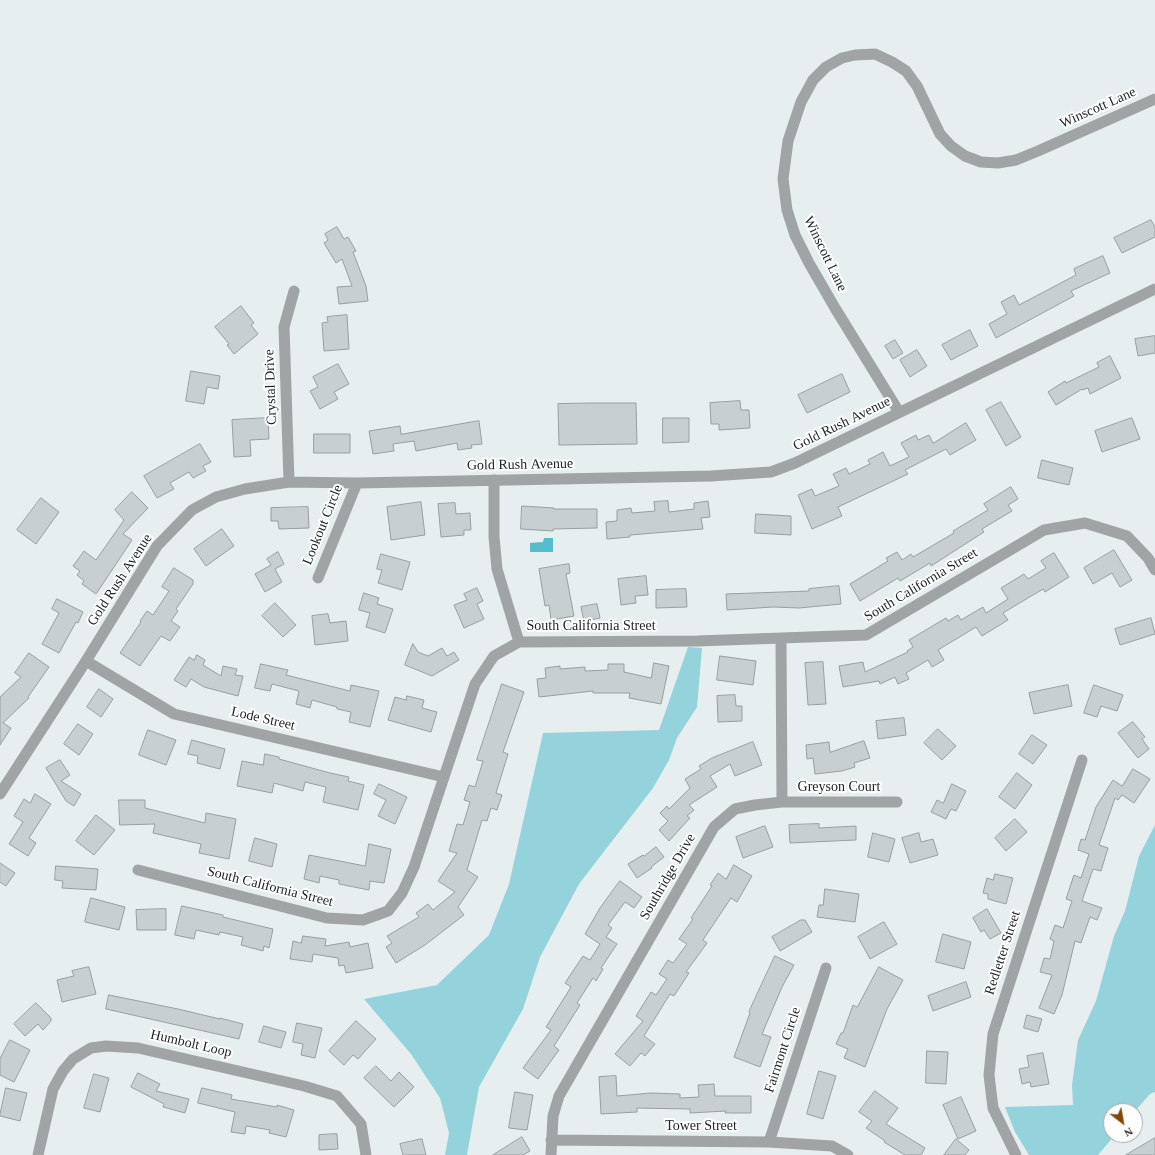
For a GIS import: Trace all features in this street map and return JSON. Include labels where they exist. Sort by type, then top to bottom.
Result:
[{"type":"street","name":"Winscott Lane","points":[[899,412],[834,308],[809,263],[795,235],[787,210],[783,179],[788,141],[801,102],[813,80],[826,68],[842,58],[855,55],[875,54],[906,71],[917,86],[940,134],[951,146],[965,156],[981,162],[998,163],[1016,160],[1155,99]]},
{"type":"street","name":"Gold Rush Avenue","points":[[0,794],[86,661],[157,546],[192,510],[216,497],[245,489],[290,482],[357,483],[711,476],[771,472],[795,463],[1155,288]]},
{"type":"street","name":"Crystal Drive","points":[[290,482],[284,327],[294,291]]},
{"type":"street","points":[[494,480],[494,537],[497,569],[519,642]]},
{"type":"street","name":"Lookout Circle","points":[[318,578],[357,483]]},
{"type":"street","name":"South California Street","points":[[138,870],[327,918],[363,920],[388,911],[402,893],[414,867],[475,684],[494,656],[519,642],[697,641],[866,635],[1044,530],[1084,523],[1127,536],[1148,558],[1155,570]]},
{"type":"street","points":[[781,639],[782,802]]},
{"type":"street","name":"Lode Street","points":[[86,661],[174,714],[444,777]]},
{"type":"street","name":"Redletter Street","points":[[1016,1155],[993,1108],[989,1075],[993,1034],[1082,760]]},
{"type":"street","name":"Greyson Court","points":[[782,802],[897,802]]},
{"type":"street","name":"Southridge Drive","points":[[551,1155],[553,1116],[559,1096],[714,827],[735,809],[782,802]]},
{"type":"street","name":"Fairmont Circle","points":[[769,1142],[826,968]]},
{"type":"street","name":"Humbolt Loop","points":[[38,1155],[53,1088],[63,1071],[72,1059],[91,1048],[106,1046],[138,1048],[304,1086],[337,1096],[361,1124],[366,1155]]},
{"type":"street","name":"Tower Street","points":[[551,1140],[769,1142],[832,1146],[848,1155]]},
{"type":"shaded area","points":[[544,538],[553,538],[553,552],[530,552],[530,543],[543,542]]},
{"type":"shaded area","points":[[688,647],[702,648],[697,707],[677,738],[669,760],[653,788],[579,884],[540,957],[523,1009],[479,1087],[467,1155],[445,1155],[449,1133],[440,1098],[411,1054],[364,999],[437,985],[489,935],[509,884],[543,733],[659,730]]},
{"type":"shaded area","points":[[1155,825],[1155,1092],[1150,1094],[1142,1103],[1103,1103],[1103,1143],[1108,1143],[1098,1155],[1029,1155],[1015,1132],[1005,1107],[1073,1105],[1072,1085],[1078,1040],[1096,1001],[1114,936],[1125,911],[1139,856]]},
{"type":"building","points":[[1151,220],[1155,227],[1155,237],[1122,253],[1114,238]]},
{"type":"building","points":[[337,227],[344,239],[348,237],[356,251],[353,252],[366,286],[368,301],[339,304],[337,287],[352,286],[342,259],[336,263],[324,243],[328,240],[325,234]]},
{"type":"building","points":[[1103,256],[1110,273],[1071,291],[1074,296],[996,338],[989,324],[1007,314],[1001,302],[1014,295],[1019,305],[1076,275],[1074,269]]},
{"type":"building","points":[[241,306],[254,323],[251,325],[258,334],[234,354],[227,345],[229,344],[215,327]]},
{"type":"building","points":[[347,315],[349,349],[324,351],[322,323],[328,322],[327,317]]},
{"type":"building","points":[[970,330],[978,346],[951,360],[942,345]]},
{"type":"building","points":[[1155,336],[1155,353],[1138,356],[1135,339]]},
{"type":"building","points":[[895,340],[903,353],[893,359],[885,346]]},
{"type":"building","points":[[917,350],[927,366],[910,377],[900,360]]},
{"type":"building","points":[[1110,356],[1121,378],[1090,394],[1088,388],[1082,389],[1056,405],[1048,392],[1065,381],[1066,383],[1099,367],[1097,363]]},
{"type":"building","points":[[338,364],[349,384],[334,392],[338,399],[320,409],[310,391],[318,387],[313,377]]},
{"type":"building","points":[[191,371],[220,376],[218,389],[207,387],[204,404],[186,401]]},
{"type":"building","points":[[842,374],[850,392],[807,413],[798,395]]},
{"type":"building","points":[[740,401],[741,410],[749,410],[750,428],[719,430],[719,424],[711,424],[710,403]]},
{"type":"building","points":[[1001,402],[1021,437],[1006,446],[986,410]]},
{"type":"building","points":[[636,403],[637,444],[559,445],[558,404]]},
{"type":"building","points":[[268,418],[269,439],[250,440],[251,456],[234,457],[232,420]]},
{"type":"building","points":[[663,418],[689,418],[689,442],[663,443]]},
{"type":"building","points":[[1132,418],[1140,439],[1102,452],[1095,431]]},
{"type":"building","points":[[479,421],[482,444],[471,445],[472,448],[458,450],[457,443],[416,451],[414,441],[393,444],[394,451],[373,454],[369,431],[400,426],[401,434]]},
{"type":"building","points":[[966,423],[976,440],[950,455],[946,449],[905,470],[908,474],[838,507],[842,516],[812,529],[798,495],[812,489],[815,496],[839,486],[833,474],[846,468],[849,474],[870,464],[868,460],[883,452],[890,466],[909,457],[901,443],[916,435],[918,440],[929,435],[933,443]]},
{"type":"building","points":[[314,434],[350,434],[350,453],[314,453]]},
{"type":"building","points":[[200,444],[211,462],[203,466],[206,471],[193,478],[189,472],[170,483],[174,489],[157,498],[144,476]]},
{"type":"building","points":[[1042,460],[1073,468],[1069,485],[1038,478]]},
{"type":"building","points":[[1011,487],[1018,499],[1008,505],[1012,511],[982,529],[984,532],[931,566],[930,563],[900,581],[898,578],[860,601],[850,584],[888,561],[886,558],[897,552],[902,560],[911,554],[913,557],[954,533],[953,531],[988,510],[984,504]]},
{"type":"building","points":[[132,492],[148,508],[123,534],[132,540],[96,594],[82,584],[84,581],[77,575],[80,571],[73,566],[84,551],[96,560],[124,520],[115,510]]},
{"type":"building","points":[[41,498],[59,512],[36,544],[17,530]]},
{"type":"building","points":[[668,501],[669,512],[694,509],[694,503],[708,501],[710,517],[701,518],[703,529],[630,535],[630,537],[607,539],[606,522],[617,521],[617,510],[631,508],[632,513],[655,511],[654,502]]},
{"type":"building","points":[[421,502],[425,535],[391,540],[387,507]]},
{"type":"building","points":[[455,503],[456,514],[470,513],[471,530],[464,530],[464,535],[441,537],[438,504]]},
{"type":"building","points":[[522,506],[554,509],[597,509],[597,528],[553,529],[553,531],[521,529]]},
{"type":"building","points":[[308,507],[309,528],[279,529],[278,521],[271,521],[271,508]]},
{"type":"building","points":[[756,514],[791,516],[791,535],[755,533]]},
{"type":"building","points":[[222,529],[234,546],[206,566],[194,549]]},
{"type":"building","points":[[1114,550],[1132,580],[1120,587],[1112,573],[1093,584],[1084,568]]},
{"type":"building","points":[[278,552],[284,564],[275,569],[282,582],[265,592],[255,574],[271,565],[267,559]]},
{"type":"building","points":[[1054,553],[1069,577],[1045,592],[1043,589],[1003,613],[1008,620],[982,636],[976,627],[938,650],[944,660],[932,667],[928,660],[906,673],[909,679],[898,684],[895,677],[880,684],[879,681],[843,687],[839,666],[863,662],[865,672],[908,652],[907,651],[913,647],[909,640],[946,618],[948,621],[958,615],[961,620],[983,607],[986,613],[1008,599],[1001,588],[1024,574],[1028,579],[1046,568],[1041,561]]},
{"type":"building","points":[[381,554],[410,562],[402,590],[378,583],[382,570],[377,569]]},
{"type":"building","points":[[569,564],[570,573],[566,574],[574,616],[551,620],[549,605],[545,606],[539,569]]},
{"type":"building","points":[[174,568],[193,580],[193,584],[176,609],[178,611],[171,621],[180,627],[170,641],[161,636],[140,666],[120,653],[147,611],[153,615],[169,591],[162,587]]},
{"type":"building","points":[[646,576],[648,595],[635,596],[636,603],[621,605],[618,579]]},
{"type":"building","points":[[839,586],[841,604],[799,608],[773,607],[727,610],[726,594],[809,591],[809,589]]},
{"type":"building","points":[[477,588],[483,601],[477,604],[484,619],[464,628],[454,605],[467,600],[464,594]]},
{"type":"building","points":[[686,589],[687,607],[656,608],[656,590]]},
{"type":"building","points":[[364,593],[379,598],[377,604],[393,609],[385,633],[366,627],[370,613],[359,610]]},
{"type":"building","points":[[57,599],[83,612],[78,623],[76,622],[59,653],[42,644],[59,613],[52,609]]},
{"type":"building","points":[[275,603],[296,625],[283,637],[262,616]]},
{"type":"building","points":[[597,604],[600,618],[584,621],[581,607]]},
{"type":"building","points":[[328,614],[330,623],[346,621],[348,641],[315,645],[312,616]]},
{"type":"building","points":[[1151,618],[1155,634],[1120,645],[1115,629]]},
{"type":"building","points":[[413,644],[418,652],[428,656],[442,648],[447,656],[454,652],[459,660],[432,676],[405,665]]},
{"type":"building","points":[[29,653],[49,667],[28,697],[29,698],[3,723],[11,728],[0,745],[0,697],[21,677],[15,673]]},
{"type":"building","points":[[197,655],[205,660],[203,665],[221,676],[223,666],[237,669],[235,675],[243,676],[238,696],[204,687],[191,679],[186,687],[174,680],[189,657],[194,660]]},
{"type":"building","points":[[720,656],[756,661],[753,685],[717,680]]},
{"type":"building","points":[[823,662],[826,704],[808,705],[805,663]]},
{"type":"building","points":[[654,663],[669,666],[661,704],[629,698],[630,693],[593,693],[593,691],[539,697],[537,679],[546,678],[545,668],[560,666],[560,669],[585,667],[585,671],[608,670],[608,664],[624,664],[624,672],[651,678]]},
{"type":"building","points":[[261,664],[288,670],[286,675],[350,691],[351,685],[379,691],[370,727],[349,722],[351,712],[337,709],[337,707],[312,700],[310,708],[296,704],[299,691],[272,684],[270,691],[255,688]]},
{"type":"building","points":[[502,684],[524,692],[503,752],[508,754],[496,793],[502,795],[497,810],[491,808],[487,821],[482,820],[467,870],[478,877],[458,907],[464,915],[425,945],[396,963],[386,947],[392,943],[387,936],[419,917],[416,913],[428,904],[433,910],[455,892],[438,881],[457,853],[449,851],[457,824],[463,825],[470,802],[464,800],[469,785],[475,787],[483,761],[477,760]]},
{"type":"building","points":[[1068,685],[1072,706],[1034,714],[1029,693]]},
{"type":"building","points":[[1094,685],[1123,695],[1117,711],[1101,706],[1097,717],[1084,713]]},
{"type":"building","points":[[99,689],[113,699],[101,717],[87,707]]},
{"type":"building","points":[[735,695],[736,706],[742,706],[742,721],[718,722],[717,696]]},
{"type":"building","points":[[407,696],[424,700],[422,708],[437,712],[431,732],[388,720],[395,697],[406,700]]},
{"type":"building","points":[[904,718],[906,735],[878,739],[876,721]]},
{"type":"building","points":[[1133,722],[1145,737],[1142,739],[1149,749],[1138,758],[1118,733]]},
{"type":"building","points":[[78,724],[93,734],[79,755],[64,744]]},
{"type":"building","points":[[938,729],[956,746],[942,760],[924,743]]},
{"type":"building","points":[[148,730],[176,740],[166,765],[139,755]]},
{"type":"building","points":[[1032,735],[1047,745],[1033,764],[1019,754]]},
{"type":"building","points":[[192,740],[225,749],[220,769],[197,763],[198,756],[188,754]]},
{"type":"building","points":[[864,741],[870,758],[854,763],[855,767],[842,771],[815,774],[813,758],[807,759],[806,745],[829,742],[830,752]]},
{"type":"building","points":[[753,742],[762,765],[735,776],[730,764],[710,776],[717,787],[689,805],[694,810],[687,816],[690,818],[669,841],[659,830],[668,821],[660,813],[667,806],[669,809],[690,788],[685,779],[701,769],[699,766],[712,758]]},
{"type":"building","points":[[265,754],[349,777],[348,781],[364,785],[358,810],[323,802],[326,787],[305,782],[303,791],[274,783],[272,793],[237,786],[242,761],[263,765]]},
{"type":"building","points":[[60,760],[70,775],[61,781],[81,794],[74,806],[66,801],[46,768]]},
{"type":"building","points":[[1133,769],[1150,779],[1134,803],[1122,795],[1118,800],[1115,798],[1099,845],[1108,848],[1101,871],[1093,869],[1082,901],[1102,908],[1097,920],[1090,917],[1081,943],[1075,941],[1062,995],[1054,1014],[1039,1008],[1052,975],[1040,972],[1044,958],[1050,959],[1054,941],[1050,939],[1055,925],[1063,928],[1072,901],[1066,899],[1074,875],[1081,878],[1089,854],[1078,850],[1081,839],[1085,840],[1096,807],[1113,780],[1122,786]]},
{"type":"building","points":[[1017,773],[1032,785],[1015,809],[999,797]]},
{"type":"building","points":[[379,784],[407,797],[395,824],[378,816],[386,800],[374,794]]},
{"type":"building","points":[[952,784],[966,791],[956,811],[951,809],[946,819],[931,812],[937,800],[943,803]]},
{"type":"building","points":[[35,794],[51,804],[29,838],[36,843],[28,856],[9,844],[23,822],[14,816],[24,799],[30,803]]},
{"type":"building","points":[[119,800],[145,800],[145,808],[205,823],[206,813],[236,819],[229,859],[199,853],[201,844],[153,833],[155,824],[120,825]]},
{"type":"building","points":[[96,815],[115,830],[94,855],[76,841]]},
{"type":"building","points":[[1015,819],[1027,832],[1006,851],[995,838]]},
{"type":"building","points":[[819,824],[819,828],[856,826],[856,840],[790,843],[789,825]]},
{"type":"building","points":[[765,826],[773,847],[743,858],[736,837]]},
{"type":"building","points":[[873,833],[895,839],[889,862],[868,857]]},
{"type":"building","points":[[919,833],[921,842],[933,839],[938,855],[910,863],[902,838]]},
{"type":"building","points":[[255,838],[277,844],[272,867],[249,861]]},
{"type":"building","points":[[369,844],[391,849],[384,883],[370,881],[369,890],[339,884],[339,880],[320,876],[319,883],[304,879],[309,855],[365,866]]},
{"type":"building","points":[[656,847],[664,857],[651,867],[652,868],[637,878],[628,864],[643,855],[644,856]]},
{"type":"building","points":[[0,863],[15,873],[6,886],[0,882]]},
{"type":"building","points":[[734,865],[752,876],[737,902],[731,898],[703,940],[707,943],[686,972],[689,973],[674,996],[670,994],[644,1036],[655,1044],[645,1056],[641,1053],[630,1066],[615,1054],[643,1021],[636,1016],[651,992],[656,995],[667,979],[659,974],[668,960],[673,963],[687,944],[679,939],[693,919],[691,918],[712,886],[710,885],[718,873],[726,879]]},
{"type":"building","points":[[56,866],[98,869],[96,890],[62,888],[63,881],[55,880]]},
{"type":"building","points":[[995,874],[1013,878],[1006,904],[988,899],[988,894],[983,893],[987,878],[993,880]]},
{"type":"building","points":[[620,881],[642,897],[634,908],[625,902],[608,925],[612,928],[606,937],[617,944],[601,968],[603,969],[596,981],[593,978],[577,1003],[580,1005],[554,1046],[559,1050],[538,1079],[523,1068],[551,1030],[546,1027],[571,987],[565,983],[583,956],[590,960],[600,944],[585,934],[600,908]]},
{"type":"building","points":[[825,889],[859,894],[855,922],[817,917],[819,905],[823,905]]},
{"type":"building","points":[[91,898],[125,907],[119,930],[85,922]]},
{"type":"building","points":[[182,906],[223,915],[223,917],[273,929],[269,948],[264,946],[263,951],[241,945],[243,937],[220,932],[219,935],[196,930],[194,939],[175,935]]},
{"type":"building","points":[[166,909],[166,930],[137,930],[136,910]]},
{"type":"building","points":[[987,909],[1001,933],[990,939],[984,930],[981,932],[973,918]]},
{"type":"building","points":[[801,920],[805,920],[812,932],[780,951],[772,937]]},
{"type":"building","points":[[884,922],[897,944],[870,959],[858,937]]},
{"type":"building","points":[[943,934],[971,942],[964,969],[936,962]]},
{"type":"building","points":[[303,936],[326,939],[325,946],[349,942],[350,947],[368,943],[373,968],[346,973],[344,965],[339,966],[338,958],[313,954],[312,962],[290,959],[293,941],[301,943]]},
{"type":"building","points":[[775,956],[794,965],[782,987],[762,1034],[771,1037],[760,1067],[734,1057],[750,1013],[749,1012]]},
{"type":"building","points":[[89,967],[96,994],[62,1002],[57,980],[74,976],[72,971]]},
{"type":"building","points":[[879,967],[903,980],[887,1009],[865,1067],[844,1058],[848,1049],[836,1044],[841,1033],[843,1033],[853,1005],[857,1007]]},
{"type":"building","points":[[966,982],[971,997],[933,1011],[928,996]]},
{"type":"building","points":[[109,995],[243,1024],[239,1039],[106,1009]]},
{"type":"building","points":[[36,1003],[51,1018],[51,1021],[43,1030],[38,1024],[25,1036],[14,1024]]},
{"type":"building","points":[[1027,1015],[1042,1019],[1038,1032],[1024,1028]]},
{"type":"building","points":[[356,1021],[376,1039],[358,1059],[353,1055],[344,1065],[329,1051]]},
{"type":"building","points":[[297,1023],[322,1028],[315,1058],[301,1055],[303,1044],[293,1042]]},
{"type":"building","points":[[264,1026],[286,1032],[281,1048],[259,1042]]},
{"type":"building","points":[[10,1040],[30,1050],[14,1082],[0,1075],[0,1059]]},
{"type":"building","points":[[927,1051],[948,1052],[946,1084],[926,1083]]},
{"type":"building","points":[[1043,1053],[1049,1084],[1031,1087],[1030,1082],[1022,1084],[1019,1069],[1029,1067],[1027,1056]]},
{"type":"building","points":[[376,1066],[391,1081],[399,1072],[414,1087],[394,1107],[364,1078]]},
{"type":"building","points":[[819,1071],[836,1076],[823,1119],[807,1114]]},
{"type":"building","points":[[138,1073],[160,1084],[156,1091],[189,1099],[185,1113],[163,1107],[164,1104],[131,1087]]},
{"type":"building","points":[[94,1074],[109,1078],[100,1112],[84,1108]]},
{"type":"building","points":[[616,1076],[617,1096],[651,1093],[680,1094],[680,1098],[699,1097],[698,1085],[714,1084],[715,1096],[751,1096],[751,1113],[725,1113],[726,1111],[690,1113],[690,1109],[637,1108],[637,1112],[601,1114],[599,1077]]},
{"type":"building","points":[[6,1088],[27,1093],[20,1121],[0,1116]]},
{"type":"building","points":[[202,1088],[232,1095],[231,1099],[277,1107],[277,1105],[294,1110],[286,1137],[269,1133],[270,1130],[246,1126],[245,1134],[231,1132],[235,1112],[198,1103]]},
{"type":"building","points":[[875,1091],[898,1108],[886,1124],[925,1148],[921,1155],[905,1155],[884,1142],[885,1141],[866,1128],[872,1121],[859,1112]]},
{"type":"building","points":[[515,1092],[533,1095],[527,1130],[509,1128]]},
{"type":"building","points":[[961,1097],[976,1131],[958,1139],[943,1105]]},
{"type":"building","points":[[337,1134],[338,1149],[319,1150],[319,1135]]},
{"type":"building","points":[[522,1137],[530,1151],[523,1155],[493,1155]]},
{"type":"building","points":[[1155,1138],[1155,1155],[1126,1155]]},
{"type":"building","points":[[422,1139],[426,1155],[403,1155],[400,1144]]},
{"type":"building","points":[[956,1139],[969,1150],[965,1155],[944,1155]]}]
